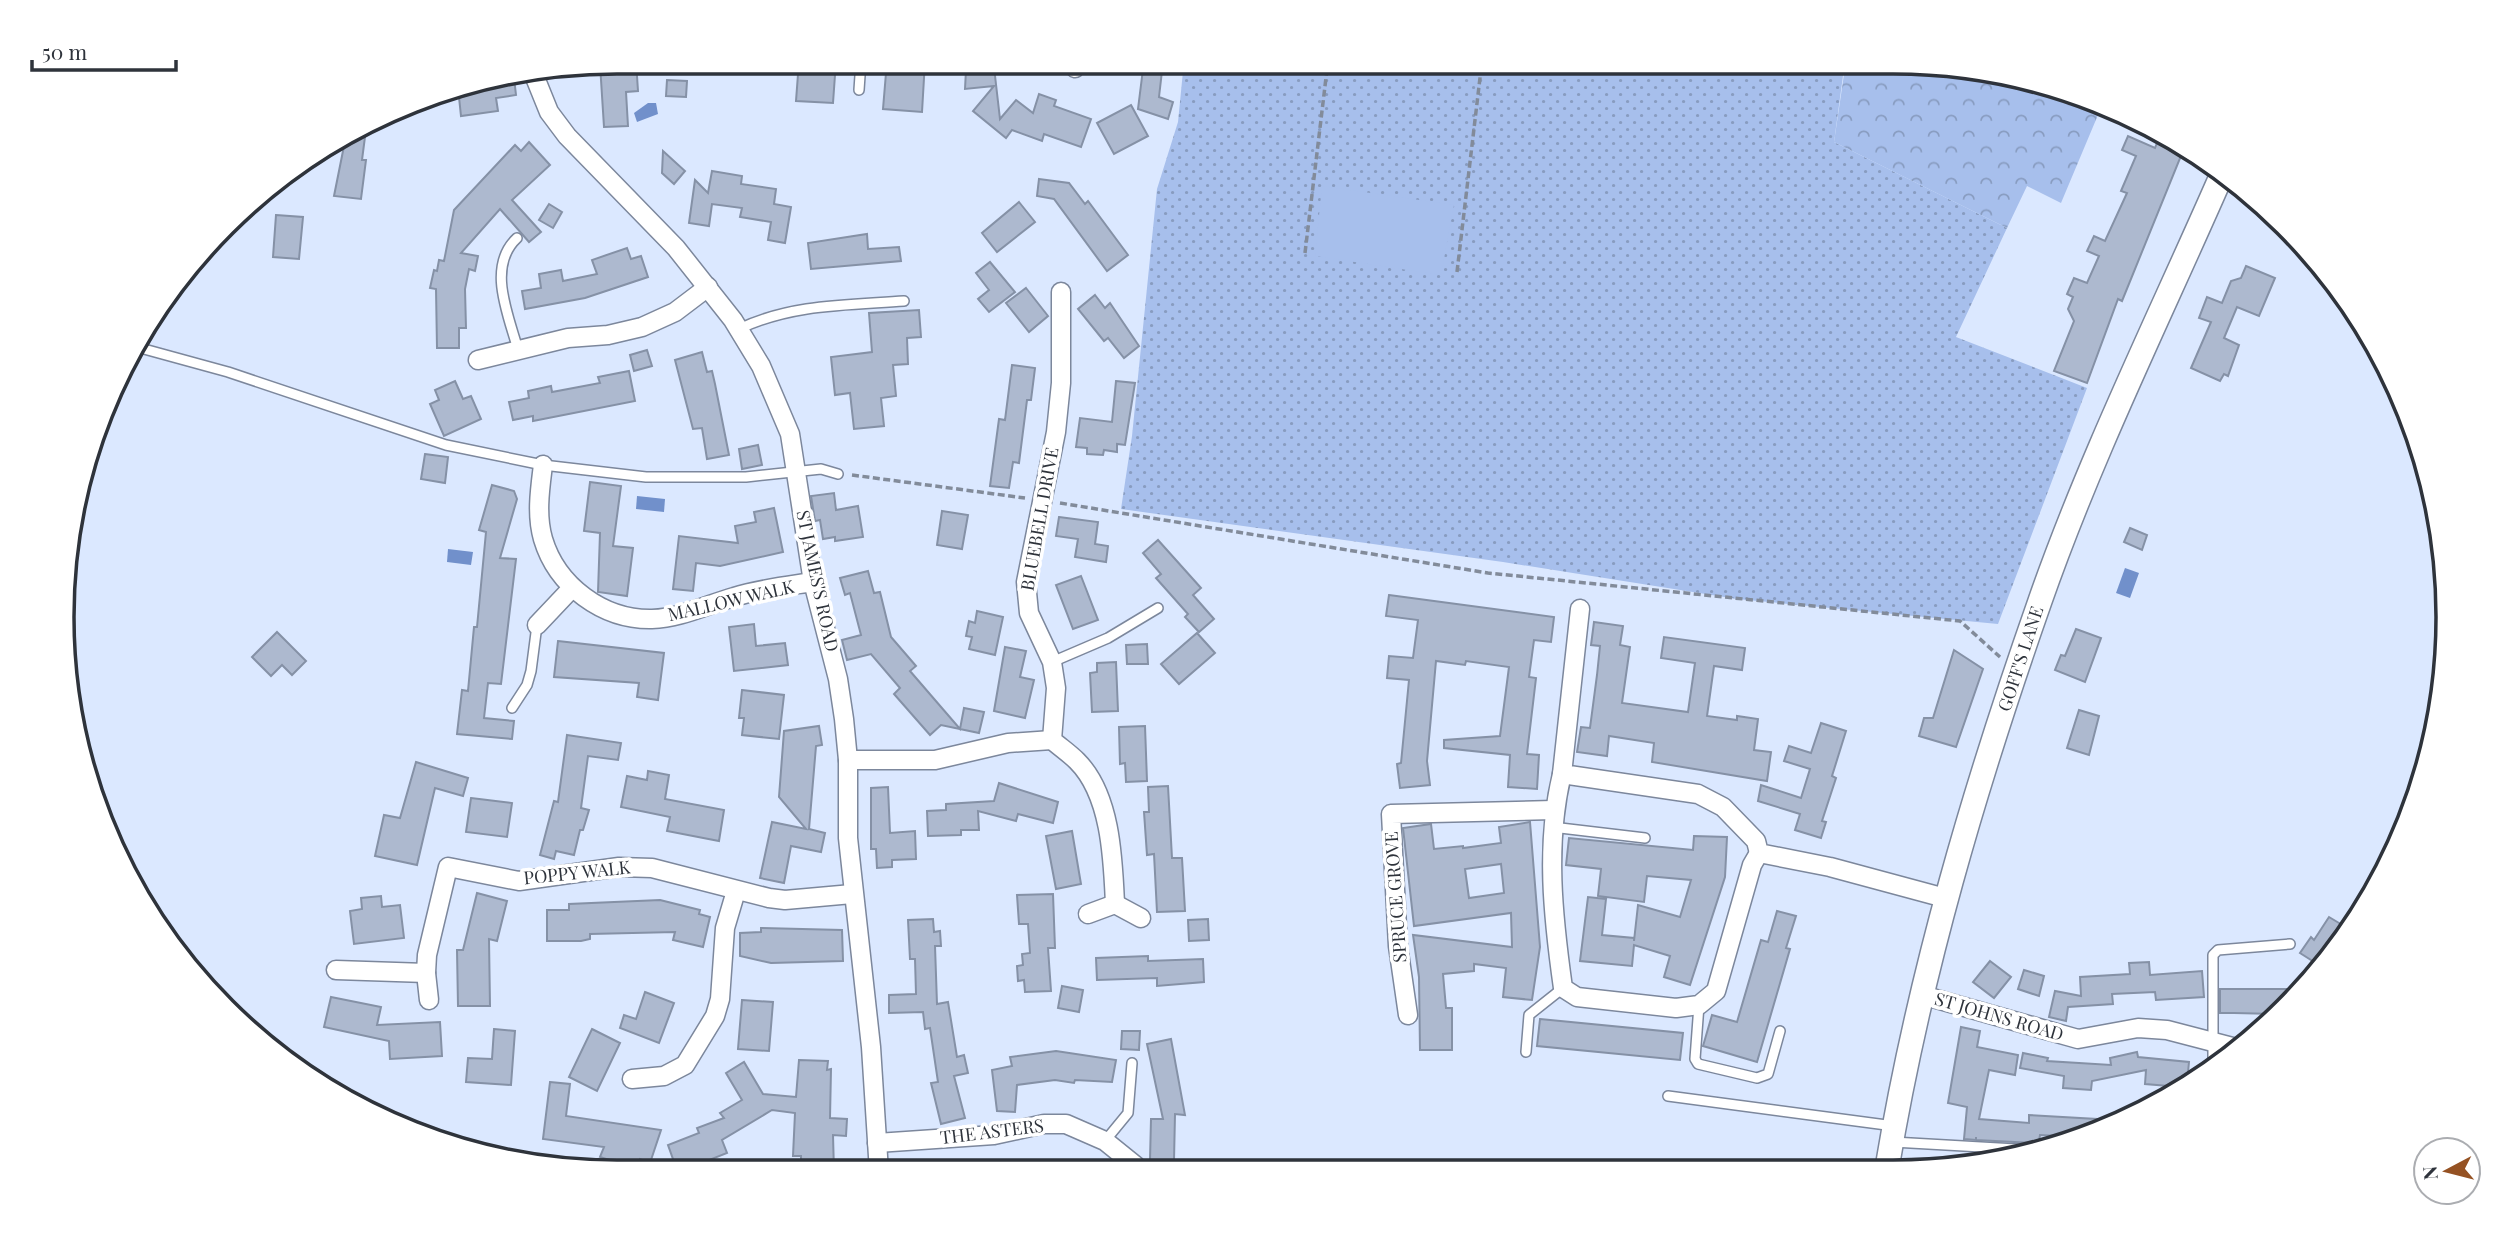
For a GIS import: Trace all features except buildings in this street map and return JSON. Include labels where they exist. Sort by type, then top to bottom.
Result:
[{"type":"main road","name":"GOFF'S LANE","points":[[1888,1160],[1945,898],[2040,600],[2074,514],[2219,182]]},
{"type":"street","name":"ST JAMES'S ROAD","points":[[536,80],[549,112],[567,136],[676,248],[739,329],[777,398],[790,434],[813,582],[838,679],[848,760],[846,804],[852,894],[860,934],[878,1160]]},
{"type":"street","points":[[478,360],[642,327],[674,312],[708,287]]},
{"type":"street","name":"BLUEBELL DRIVE","points":[[1052,740],[1056,710],[1052,662],[1041,642],[1026,597],[1030,556],[1044,501],[1061,383],[1061,292]]},
{"type":"street","name":"MALLOW WALK","points":[[543,465],[539,516],[543,540],[572,588],[610,611],[650,619],[694,612],[746,594],[813,582]]},
{"type":"street","points":[[537,625],[572,588]]},
{"type":"street","points":[[1562,774],[1698,794],[1723,807],[1756,841],[1759,853],[1752,865],[1716,991],[1699,1005],[1676,1008],[1577,997],[1563,988],[1557,943],[1553,819],[1562,774],[1580,609]]},
{"type":"street","points":[[848,760],[935,760],[1008,743],[1052,740],[1077,761],[1097,796],[1113,859],[1115,904]]},
{"type":"street","name":"SPRUCE GROVE","points":[[1408,1015],[1398,946],[1391,814],[1553,819]]},
{"type":"street","points":[[1759,853],[1830,867],[1945,898]]},
{"type":"street","name":"POPPY WALK","points":[[429,1000],[427,955],[448,867],[519,881],[619,867],[652,868],[736,891],[785,900],[852,894]]},
{"type":"street","points":[[632,1079],[664,1076],[685,1065],[710,1025],[720,999],[722,947],[736,891]]},
{"type":"street","points":[[1088,914],[1115,904],[1141,918]]},
{"type":"street","points":[[336,970],[426,973]]},
{"type":"street","name":"ST JOHNS ROAD","points":[[1922,995],[2078,1039],[2138,1028],[2167,1030],[2227,1046]]},
{"type":"street","name":"THE ASTERS","points":[[877,1143],[994,1135],[1044,1124],[1080,1128],[1105,1141],[1129,1160]]},
{"type":"lane","points":[[859,90],[860,74]]},
{"type":"lane","points":[[517,238],[510,244],[501,271],[518,350]]},
{"type":"lane","points":[[739,329],[771,315],[810,308],[904,301]]},
{"type":"lane","points":[[144,349],[228,372],[446,445],[543,465],[646,477],[696,479],[821,469],[838,474]]},
{"type":"lane","points":[[1052,662],[1108,638],[1157,608]]},
{"type":"lane","points":[[512,708],[527,685],[537,625]]},
{"type":"lane","points":[[1553,819],[1644,838]]},
{"type":"lane","points":[[2213,1056],[2213,955],[2218,950],[2290,944]]},
{"type":"lane","points":[[1525,1052],[1529,1015],[1563,988]]},
{"type":"lane","points":[[1699,1005],[1695,1059],[1698,1064],[1758,1078],[1768,1074],[1780,1031]]},
{"type":"lane","points":[[1105,1141],[1128,1113],[1132,1063]]},
{"type":"lane","points":[[1668,1096],[1892,1134],[2011,1147]]},
{"type":"path","points":[[1305,253],[1326,74]]},
{"type":"path","points":[[1457,272],[1480,74]]},
{"type":"path","points":[[838,474],[1044,501],[1489,573],[1959,621],[2017,673]]},
{"type":"green space","points":[[1183,74],[1843,74],[1834,142],[2007,228],[1956,337],[2087,388],[1998,624],[1737,599],[1503,562],[1121,509],[1132,436],[1157,189],[1178,122]]},
{"type":"green space","points":[[1844,74],[1964,78],[2034,92],[2098,114],[2061,203],[2027,186],[2007,228],[1834,142]]},
{"type":"green space","points":[[1322,186],[1454,205],[1441,275],[1315,256]]},
{"type":"shaded area","points":[[648,103],[656,103],[658,114],[637,122],[634,113]]},
{"type":"shaded area","points":[[637,496],[665,499],[664,512],[636,509]]},
{"type":"shaded area","points":[[448,549],[473,552],[471,565],[447,562]]},
{"type":"shaded area","points":[[2125,568],[2139,573],[2130,598],[2116,593]]}]
